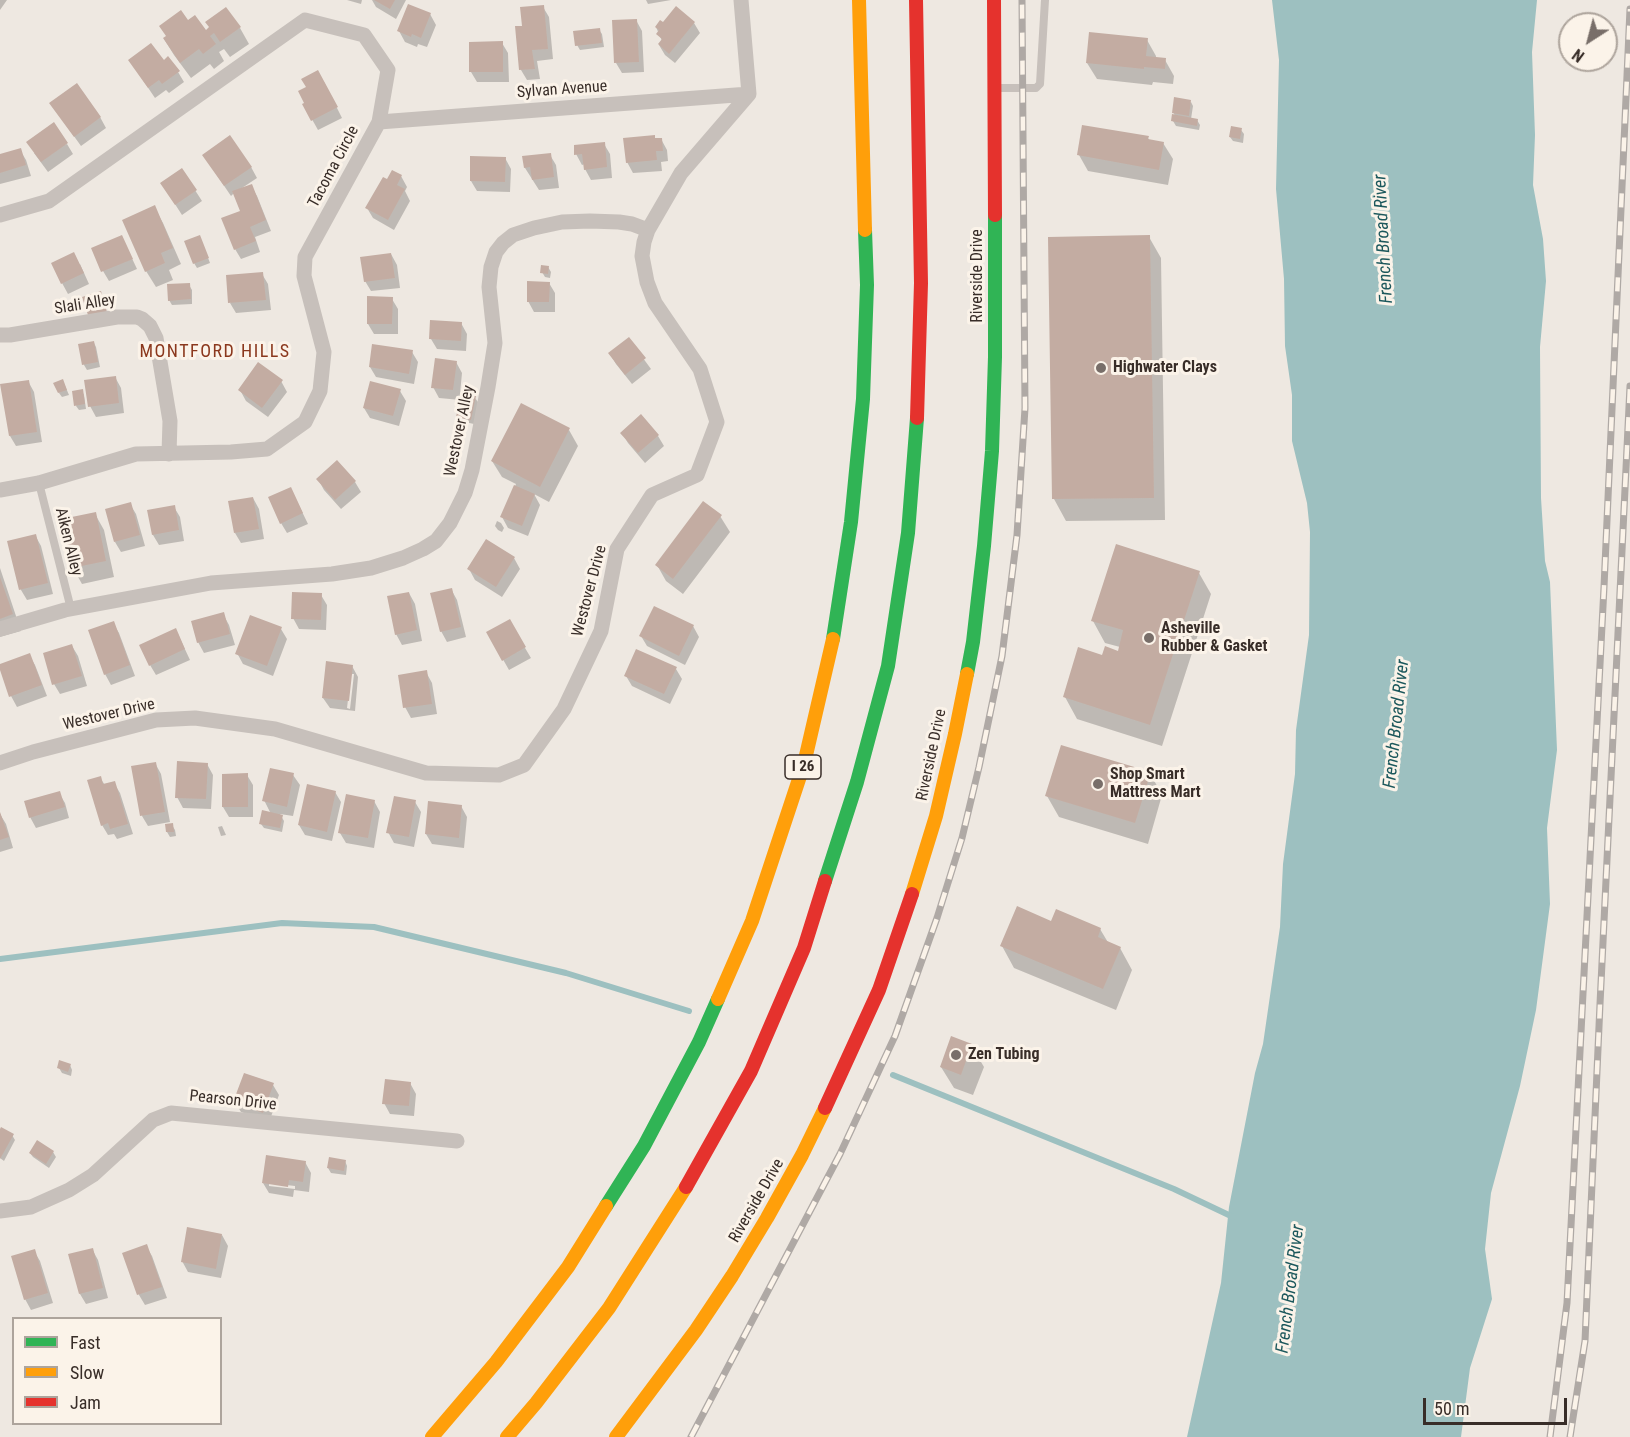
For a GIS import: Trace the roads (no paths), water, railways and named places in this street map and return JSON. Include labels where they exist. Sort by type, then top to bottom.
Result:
[{"type":"main road","name":"I 26","points":[[432,1437],[496,1362],[568,1267],[644,1146],[699,1042],[753,921],[804,764],[831,652],[851,522],[863,399],[867,285],[859,0]]},
{"type":"main road","points":[[507,1437],[609,1308],[690,1180],[751,1071],[804,948],[857,782],[888,666],[908,533],[918,403],[921,283],[916,0]]},
{"type":"main road","name":"Riverside Drive","points":[[616,1437],[696,1330],[732,1276],[768,1218],[802,1155],[879,990],[936,816],[973,642],[992,451],[995,357],[994,0]]},
{"type":"street","points":[[741,0],[748,94]]},
{"type":"street","name":"Tacoma Circle","points":[[0,215],[49,201],[305,20],[364,36],[388,70],[379,122],[306,257],[304,276],[324,352],[320,391],[305,422],[267,448],[231,452],[136,454],[39,483],[0,490]]},
{"type":"street","name":"Sylvan Avenue","points":[[379,122],[748,94]]},
{"type":"street","name":"Westover Drive","points":[[0,763],[33,752],[156,720],[195,718],[275,729],[426,773],[499,775],[524,765],[564,709],[601,631],[617,549],[652,495],[697,475],[717,422],[700,369],[655,303],[647,282],[642,256],[648,231],[681,173],[748,94]]},
{"type":"street","name":"Westover Alley","points":[[0,628],[71,609],[211,583],[332,574],[371,568],[423,549],[436,541],[444,532],[457,511],[472,470],[495,343],[489,287],[491,267],[496,252],[513,235],[562,222],[619,222],[632,224],[648,231]]},
{"type":"street","name":"Slali Alley","points":[[0,335],[117,317],[142,319],[150,326],[156,338],[170,421],[170,453]]},
{"type":"street","name":"Pearson Drive","points":[[0,1211],[31,1207],[69,1190],[93,1175],[153,1120],[171,1113],[457,1141]]},
{"type":"lane","points":[[994,88],[1036,88],[1040,84],[1045,0]]},
{"type":"lane","name":"Aiken Alley","points":[[39,483],[71,609]]},
{"type":"water","name":"French Broad River","points":[[1272,0],[1537,0],[1532,52],[1535,135],[1533,185],[1543,239],[1546,281],[1540,347],[1541,498],[1545,561],[1550,582],[1557,750],[1547,828],[1550,904],[1536,1010],[1520,1086],[1491,1193],[1485,1249],[1492,1299],[1470,1368],[1461,1437],[1187,1437],[1221,1283],[1229,1207],[1255,1073],[1263,1044],[1280,927],[1283,864],[1295,774],[1296,730],[1309,635],[1310,532],[1307,503],[1292,441],[1292,395],[1285,346],[1284,279],[1276,189],[1279,60]]},
{"type":"waterway","points":[[0,959],[282,923],[374,927],[566,973],[689,1011]]},
{"type":"waterway","points":[[893,1075],[1174,1189],[1233,1217]]},
{"type":"railway","points":[[691,1437],[840,1154],[895,1036],[937,918],[962,838],[979,767],[1002,656],[1017,535],[1025,408],[1022,0]]},
{"type":"railway","points":[[1550,1437],[1567,1303],[1604,587],[1630,9]]},
{"type":"railway","points":[[1570,1437],[1585,1341],[1630,386]]},
{"type":"place","name":"Highwater Clays","points":[[1101,368]]},
{"type":"place","name":"Asheville Rubber & Gasket","points":[[1149,638]]},
{"type":"place","name":"Shop Smart Mattress Mart","points":[[1098,784]]},
{"type":"place","name":"Zen Tubing","points":[[956,1055]]},
{"type":"district","name":"MONTFORD HILLS","points":[[215,352]]}]
